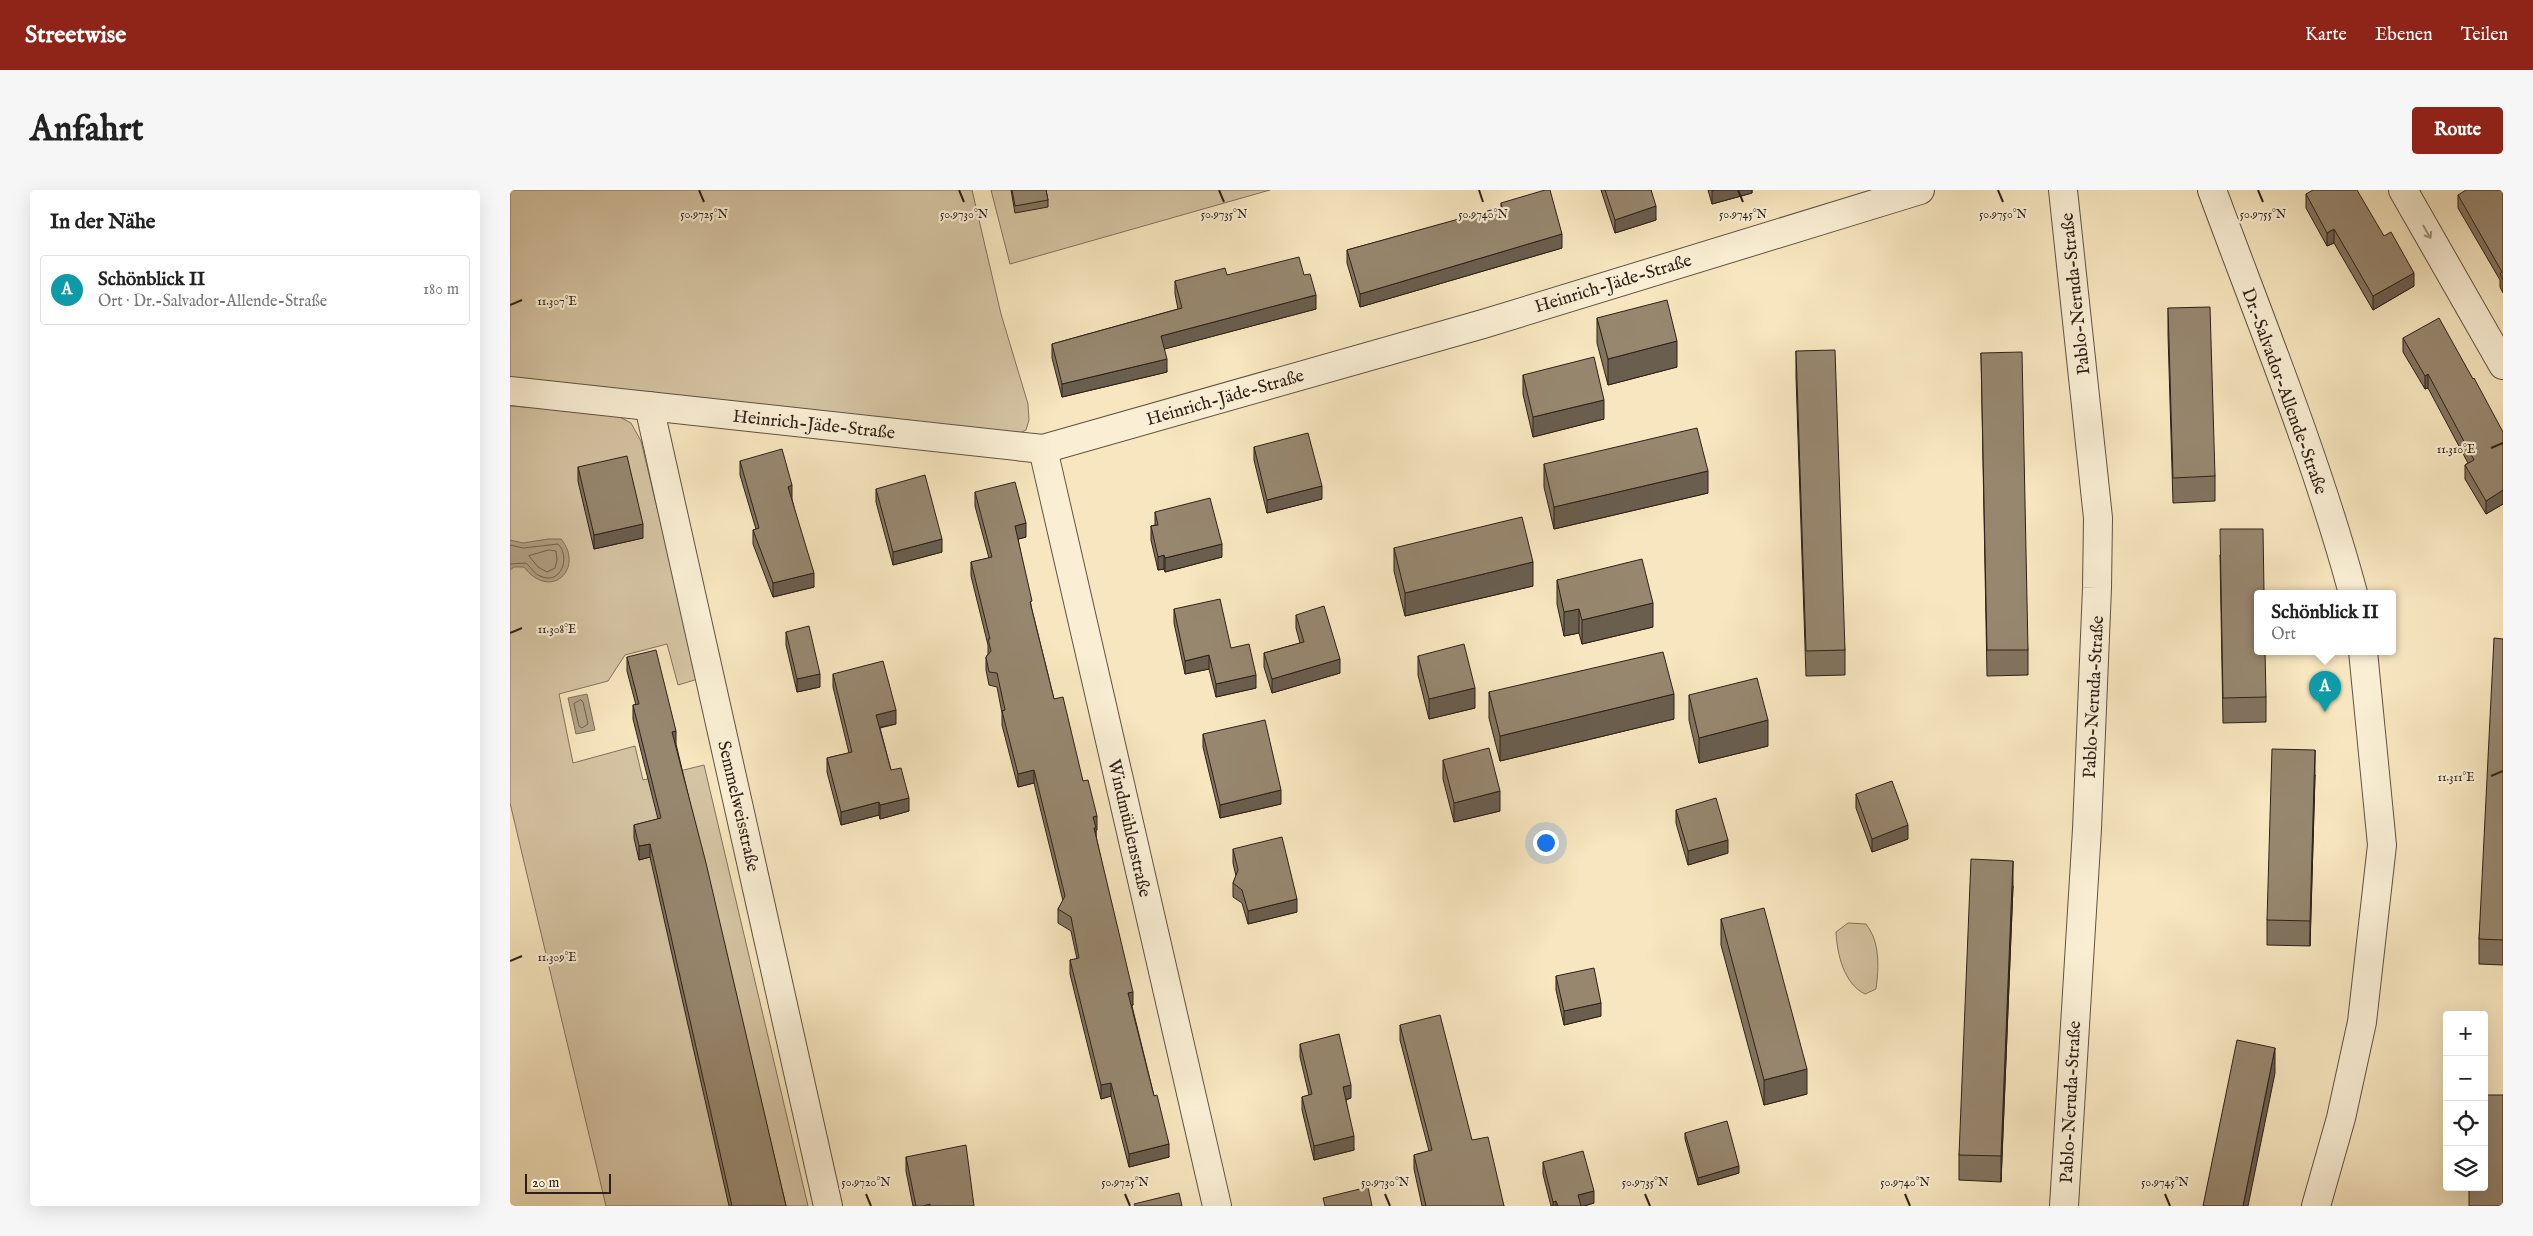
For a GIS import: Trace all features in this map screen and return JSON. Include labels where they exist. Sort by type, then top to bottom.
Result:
[{"type":"street","name":"Heinrich-Jäde-Straße","points":[[510,391],[1043,450],[1483,324],[1920,190]]},
{"type":"street","name":"Pablo-Neruda-Straße","points":[[2063,190],[2098,518],[2098,588],[2087,819],[2064,1206]]},
{"type":"street","name":"Dr.-Salvador-Allende-Straße","points":[[2212,190],[2309,455],[2338,540],[2351,590]]},
{"type":"street","points":[[2403,190],[2503,365]]},
{"type":"street","name":"Semmelweisstraße","points":[[649,406],[828,1206]]},
{"type":"street","name":"Windmühlenstraße","points":[[1043,450],[1217,1206]]},
{"type":"street","points":[[2316,1206],[2341,1118],[2362,1022],[2382,845],[2363,655]]},
{"type":"shaded area","points":[[510,190],[972,190],[1001,314],[1028,404],[1029,420],[1026,430],[1014,436],[510,379]]},
{"type":"shaded area","points":[[991,190],[1270,190],[1010,264]]},
{"type":"shaded area","points":[[510,406],[612,413],[631,423],[641,441],[698,679],[678,685],[667,644],[625,655],[608,681],[559,694],[573,763],[635,746],[643,780],[704,765],[808,1206],[606,1206],[510,803]]},
{"type":"shaded area","points":[[1848,923],[1866,924],[1871,931],[1876,946],[1878,972],[1876,989],[1865,994],[1847,976],[1840,959],[1836,932]]},
{"type":"water","points":[[561,539],[567,550],[569,561],[567,570],[562,577],[554,581],[545,581],[534,577],[524,567],[514,567],[510,570],[510,540],[523,543]]},
{"type":"water","points":[[587,694],[595,730],[576,734],[568,698]]},
{"type":"building","points":[[1012,190],[1046,190],[1048,200],[1015,206]]},
{"type":"building","points":[[1550,190],[1562,234],[1360,294],[1347,250],[1502,207],[1501,203]]},
{"type":"building","points":[[1605,190],[1651,190],[1656,206],[1615,220]]},
{"type":"building","points":[[2313,190],[2357,190],[2384,236],[2391,232],[2414,273],[2373,296],[2334,229],[2327,233],[2306,194]]},
{"type":"building","points":[[2466,190],[2503,190],[2503,280],[2500,274],[2502,272],[2458,195]]},
{"type":"building","points":[[1299,257],[1304,275],[1310,274],[1316,295],[1161,336],[1167,359],[1062,384],[1052,344],[1182,308],[1175,281],[1225,268],[1227,275]]},
{"type":"building","points":[[1667,300],[1677,341],[1608,359],[1597,318]]},
{"type":"building","points":[[2210,307],[2215,476],[2173,478],[2168,308]]},
{"type":"building","points":[[2439,318],[2503,432],[2503,490],[2486,501],[2465,465],[2474,460],[2428,374],[2425,376],[2403,338]]},
{"type":"building","points":[[1835,350],[1845,650],[1806,651],[1796,351]]},
{"type":"building","points":[[2022,352],[2028,650],[1987,650],[1981,353]]},
{"type":"building","points":[[1594,357],[1604,400],[1533,417],[1523,375]]},
{"type":"building","points":[[1697,428],[1708,471],[1554,507],[1544,464]]},
{"type":"building","points":[[1308,433],[1322,486],[1267,500],[1254,447]]},
{"type":"building","points":[[782,449],[792,485],[788,487],[814,573],[773,583],[753,530],[759,528],[740,461]]},
{"type":"building","points":[[627,456],[643,524],[594,535],[578,467]]},
{"type":"building","points":[[925,475],[942,539],[893,552],[876,489]]},
{"type":"building","points":[[1015,482],[1026,523],[1015,526],[1032,601],[1030,602],[1054,699],[1063,697],[1083,781],[1088,780],[1097,816],[1093,817],[1096,828],[1094,828],[1133,992],[1128,993],[1154,1096],[1157,1095],[1169,1144],[1129,1154],[1111,1083],[1101,1085],[1070,960],[1079,958],[1071,917],[1058,909],[1065,896],[1034,770],[1018,774],[1002,711],[1005,710],[997,673],[989,672],[986,657],[991,651],[988,639],[990,639],[971,562],[992,557],[975,492]]},
{"type":"building","points":[[1210,498],[1222,544],[1165,558],[1164,555],[1158,557],[1151,526],[1158,525],[1155,512]]},
{"type":"building","points":[[1522,517],[1533,562],[1405,593],[1394,548]]},
{"type":"building","points":[[2220,529],[2263,529],[2264,590],[2254,590],[2254,655],[2265,655],[2266,697],[2223,698]]},
{"type":"building","points":[[1642,559],[1653,603],[1582,620],[1579,609],[1564,612],[1557,580]]},
{"type":"building","points":[[1220,599],[1231,648],[1249,644],[1256,675],[1216,684],[1209,655],[1185,661],[1174,609]]},
{"type":"building","points":[[1324,606],[1340,659],[1272,679],[1264,653],[1304,642],[1296,615]]},
{"type":"building","points":[[809,626],[820,674],[797,679],[786,632]]},
{"type":"building","points":[[2494,638],[2503,639],[2503,940],[2479,939]]},
{"type":"building","points":[[1464,644],[1475,688],[1429,699],[1418,656]]},
{"type":"building","points":[[656,650],[676,731],[672,732],[706,863],[786,1206],[732,1206],[650,844],[639,846],[634,825],[661,818],[633,705],[639,704],[627,657]]},
{"type":"building","points":[[1663,652],[1674,694],[1500,736],[1489,692]]},
{"type":"building","points":[[883,661],[896,710],[876,715],[891,770],[901,768],[909,798],[880,805],[879,802],[841,812],[827,758],[852,752],[833,674]]},
{"type":"building","points":[[1757,678],[1768,720],[1699,738],[1689,695]]},
{"type":"building","points":[[1265,720],[1281,790],[1220,805],[1203,734]]},
{"type":"building","points":[[1489,748],[1500,791],[1454,803],[1443,760]]},
{"type":"building","points":[[2272,749],[2315,750],[2310,921],[2267,920]]},
{"type":"building","points":[[1892,781],[1908,825],[1872,839],[1856,794]]},
{"type":"building","points":[[1716,798],[1728,840],[1688,851],[1676,810]]},
{"type":"building","points":[[1282,837],[1297,899],[1248,911],[1242,890],[1233,883],[1238,870],[1233,849]]},
{"type":"building","points":[[1971,859],[2013,861],[2001,1156],[1959,1155]]},
{"type":"building","points":[[1764,908],[1807,1069],[1764,1080],[1721,919]]},
{"type":"building","points":[[1594,968],[1601,1003],[1564,1011],[1556,976]]},
{"type":"building","points":[[1440,1015],[1472,1140],[1488,1137],[1504,1206],[1426,1206],[1414,1155],[1432,1150],[1400,1025]]},
{"type":"building","points":[[1339,1034],[1351,1085],[1343,1087],[1354,1136],[1314,1146],[1302,1097],[1312,1094],[1300,1044]]},
{"type":"building","points":[[2237,1040],[2275,1048],[2243,1206],[2203,1206]]},
{"type":"building","points":[[2488,1095],[2503,1095],[2503,1206],[2469,1206],[2469,1191],[2488,1191]]},
{"type":"building","points":[[1727,1121],[1739,1166],[1698,1178],[1685,1133]]},
{"type":"building","points":[[966,1145],[974,1206],[930,1206],[930,1204],[916,1206],[906,1157]]},
{"type":"building","points":[[1583,1151],[1594,1191],[1578,1195],[1581,1206],[1558,1206],[1556,1201],[1553,1202],[1543,1162]]},
{"type":"building","points":[[1368,1187],[1372,1206],[1325,1206],[1323,1198]]},
{"type":"building","points":[[1179,1193],[1182,1206],[1135,1206],[1134,1204]]},
{"type":"place","name":"Schönblick II","points":[[2325,712]]}]
